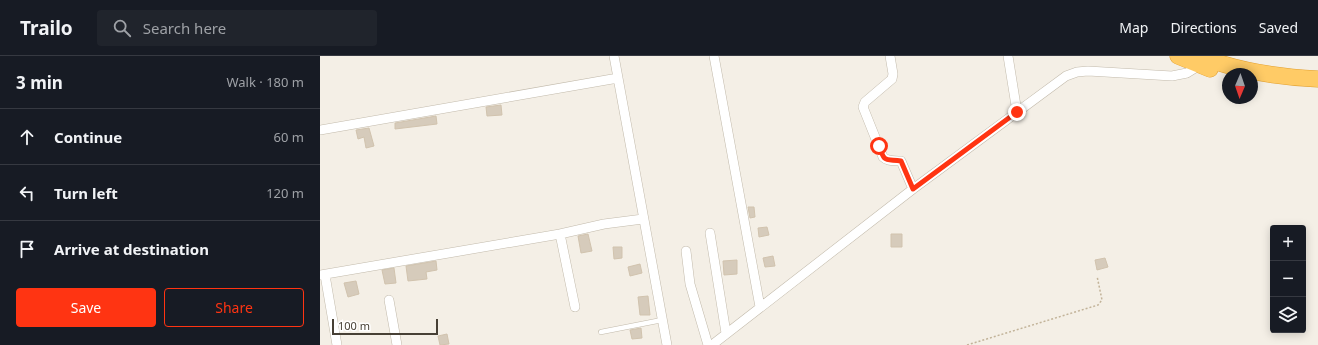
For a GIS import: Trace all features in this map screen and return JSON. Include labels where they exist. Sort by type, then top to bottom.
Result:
[{"type":"highway","points":[[1178,56],[1264,74],[1318,79]]},
{"type":"highway","points":[[1200,61],[1222,73]]},
{"type":"highway","points":[[1258,83],[1287,87],[1318,88]]},
{"type":"street","points":[[614,56],[667,345]]},
{"type":"street","points":[[714,56],[760,307]]},
{"type":"street","points":[[890,56],[893,74],[892,79],[865,102],[863,107],[883,157],[890,161],[901,161],[913,189]]},
{"type":"street","points":[[1008,56],[1017,112]]},
{"type":"street","points":[[712,345],[913,189],[1061,80],[1077,72],[1094,71],[1172,76],[1187,72],[1200,61]]},
{"type":"street","points":[[320,130],[618,78]]},
{"type":"street","points":[[337,345],[323,275],[560,234],[604,224],[643,219]]},
{"type":"street","points":[[710,233],[726,333]]},
{"type":"street","points":[[560,234],[575,307]]},
{"type":"street","points":[[686,251],[690,284],[708,345]]},
{"type":"street","points":[[389,300],[397,345]]},
{"type":"lane","points":[[601,332],[663,320]]},
{"type":"path","points":[[967,345],[1098,305],[1102,300],[1097,276]]},
{"type":"building","points":[[501,105],[502,115],[487,116],[486,107]]},
{"type":"building","points":[[436,116],[437,124],[395,129],[395,123]]},
{"type":"building","points":[[369,128],[374,146],[366,148],[364,137],[358,139],[356,130]]},
{"type":"building","points":[[748,207],[754,207],[755,217],[750,218]]},
{"type":"building","points":[[767,227],[769,235],[759,237],[758,228]]},
{"type":"building","points":[[588,234],[592,251],[581,253],[578,236]]},
{"type":"building","points":[[891,234],[902,234],[902,247],[891,247]]},
{"type":"building","points":[[613,247],[622,247],[622,258],[614,259]]},
{"type":"building","points":[[773,256],[775,266],[765,267],[763,258]]},
{"type":"building","points":[[1105,258],[1108,267],[1097,270],[1095,260]]},
{"type":"building","points":[[737,260],[737,274],[724,275],[723,261]]},
{"type":"building","points":[[436,261],[437,270],[426,272],[427,279],[408,281],[406,266]]},
{"type":"building","points":[[640,264],[642,273],[630,276],[628,267]]},
{"type":"building","points":[[394,268],[396,283],[385,284],[382,270]]},
{"type":"building","points":[[356,281],[359,294],[348,297],[344,283]]},
{"type":"building","points":[[648,296],[650,315],[640,315],[638,297]]},
{"type":"building","points":[[641,328],[642,338],[632,339],[630,330]]},
{"type":"building","points":[[447,334],[449,344],[440,345],[438,336]]},
{"type":"route","points":[[879,146],[885,159],[890,161],[901,161],[913,189],[1017,112]]}]
